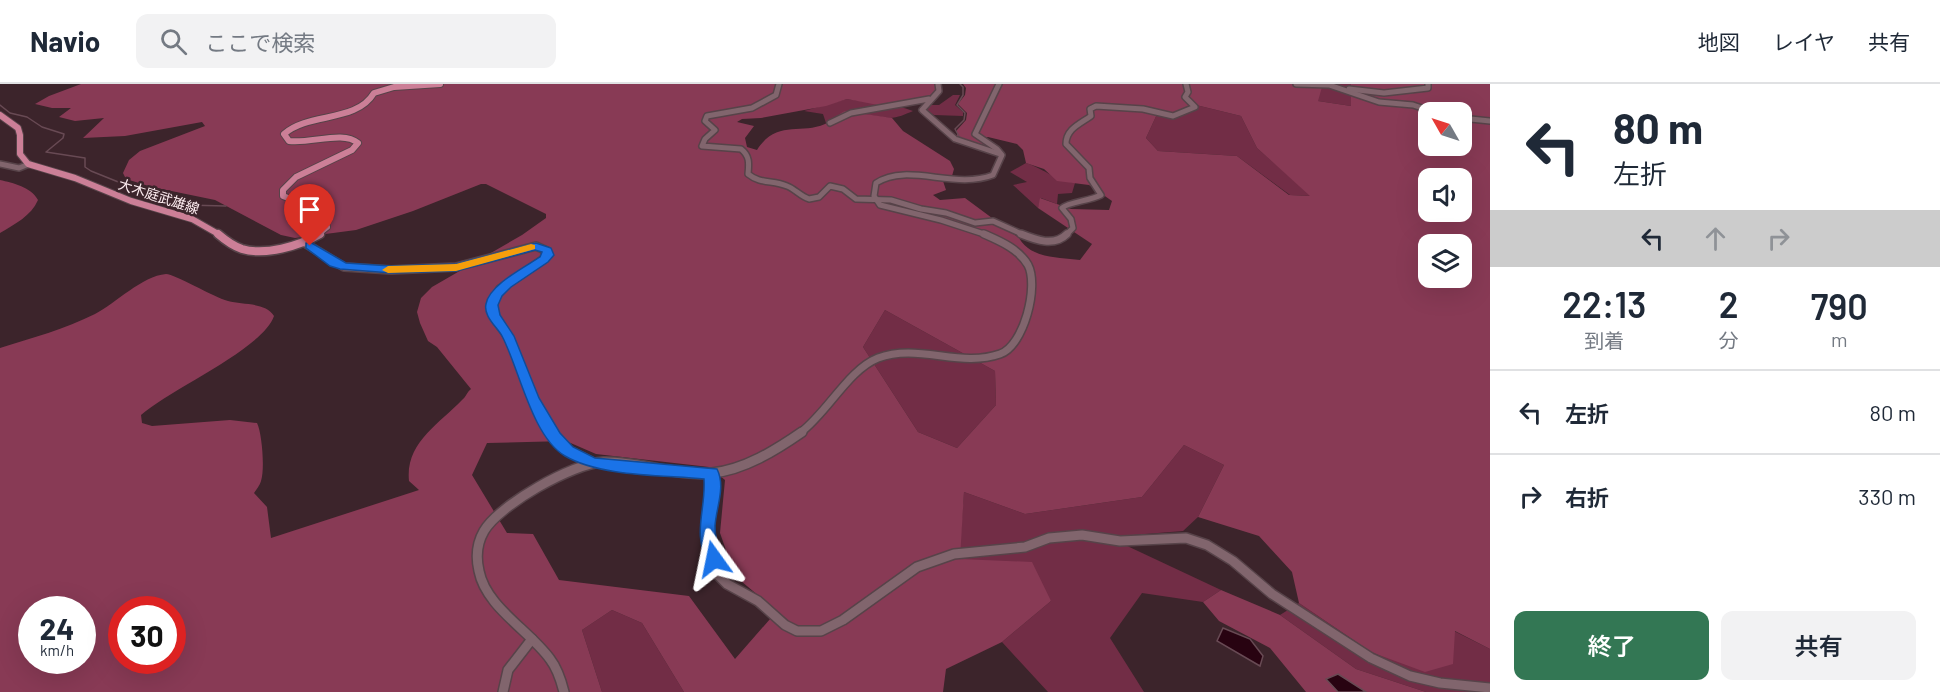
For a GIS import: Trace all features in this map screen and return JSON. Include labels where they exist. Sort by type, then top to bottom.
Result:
[{"type":"main road","name":"大木庭武雄線","points":[[29,165],[71,176],[132,202],[194,219],[240,249],[260,250],[303,242],[324,232],[327,227],[325,220],[312,206],[288,200],[283,190],[296,177],[352,150],[358,142],[350,136],[308,143],[290,141],[284,134],[287,130],[309,120],[364,106],[372,100],[374,93],[383,89],[440,84]]},
{"type":"main road","points":[[0,115],[18,126],[21,132],[20,153],[22,159],[29,165]]},
{"type":"street","points":[[779,84],[776,95],[756,106],[707,116],[705,121],[715,130],[705,139],[702,146],[711,149],[727,146],[739,148],[748,154],[750,161],[748,174],[754,179],[768,184],[782,184],[791,188],[798,196],[814,199],[830,186],[843,189],[856,199],[891,200],[921,209],[946,213],[975,223],[993,221],[1038,240],[1057,242],[1073,228],[1074,223],[1062,208],[1066,204],[1089,201],[1101,195],[1090,178],[1089,168],[1065,144],[1066,133],[1091,116],[1090,109],[1096,106],[1143,109],[1176,116],[1195,107],[1185,97],[1188,92],[1186,84]]},
{"type":"street","points":[[938,84],[939,91],[922,110],[931,115],[946,135],[957,141],[1002,155]]},
{"type":"street","points":[[303,242],[344,267],[391,270],[456,267],[536,246],[547,251],[548,255],[544,259],[507,284],[496,295],[491,305],[494,316],[508,336],[532,399],[555,437],[568,451],[593,463],[711,473],[733,468],[779,447],[807,429],[826,411],[862,365],[882,356],[908,353],[984,358],[1005,353],[1014,342],[1029,310],[1034,281],[1025,260],[1012,248],[998,241],[950,223],[889,208],[876,201],[874,196],[876,183],[886,176],[905,175],[946,181],[980,180],[993,175],[1002,155],[1001,150],[975,134],[975,129],[988,112],[999,84]]},
{"type":"street","points":[[1296,84],[1392,93],[1402,90],[1421,90],[1428,88],[1428,84]]},
{"type":"street","points":[[1345,89],[1379,102],[1418,107]]},
{"type":"street","points":[[830,123],[837,117],[857,111],[886,109],[930,99]]},
{"type":"street","points":[[1472,119],[1490,121]]},
{"type":"street","points":[[0,164],[19,168],[29,165]]},
{"type":"street","points":[[564,692],[550,659],[487,592],[477,573],[478,550],[482,535],[492,520],[507,508],[565,473],[593,463]]},
{"type":"street","points":[[711,473],[713,489],[707,525],[708,543],[719,576],[727,584],[758,602],[785,625],[797,631],[821,631],[843,620],[917,567],[954,554],[1025,547],[1049,538],[1082,535],[1120,541],[1186,538],[1207,545],[1233,561],[1272,594],[1371,658],[1410,676],[1440,683],[1490,688]]},
{"type":"street","points":[[503,692],[507,670],[519,652],[532,639]]},
{"type":"shaded area","points":[[81,84],[937,84],[937,90],[927,99],[896,105],[878,105],[847,99],[826,106],[761,118],[742,119],[737,122],[754,126],[745,138],[747,147],[757,150],[773,134],[816,127],[828,123],[845,111],[892,118],[903,131],[950,161],[954,169],[952,176],[943,181],[946,190],[933,195],[940,200],[965,198],[1019,238],[1031,250],[1046,256],[1080,260],[1092,244],[1038,208],[1040,198],[1071,209],[1109,210],[1112,201],[1089,185],[1057,181],[1044,169],[1026,163],[1023,150],[1017,144],[988,137],[978,140],[993,148],[992,151],[957,139],[957,130],[966,120],[967,113],[958,104],[965,95],[966,88],[963,84],[1308,84],[1322,87],[1318,101],[1351,106],[1351,84],[1490,84],[1490,649],[1455,631],[1453,664],[1425,672],[1371,652],[1299,603],[1292,572],[1259,536],[1198,517],[1224,465],[1184,445],[1142,497],[1025,514],[964,492],[960,559],[1032,562],[1051,601],[1002,642],[946,669],[943,692],[684,692],[642,623],[612,610],[582,630],[602,692],[0,692],[0,348],[84,319],[148,280],[166,274],[221,299],[265,308],[274,316],[266,329],[253,342],[141,415],[142,423],[152,426],[230,420],[257,423],[262,443],[263,468],[260,483],[254,493],[267,507],[271,538],[419,490],[409,481],[412,456],[425,435],[471,389],[437,347],[428,341],[417,312],[421,298],[432,287],[522,235],[546,218],[546,214],[486,184],[481,184],[413,211],[356,230],[295,238],[281,235],[215,200],[152,187],[126,179],[123,173],[129,160],[140,151],[205,126],[202,122],[125,136],[83,138],[104,118],[75,121],[59,117],[71,108],[52,108],[35,104]],"holes":[[[1196,105],[1241,116],[1257,148],[1310,196],[1289,195],[1237,156],[1158,151],[1146,138],[1158,112],[1178,114]],[[885,310],[995,371],[996,405],[957,448],[918,432],[863,347]],[[566,441],[596,454],[709,467],[725,480],[720,533],[735,576],[777,611],[735,659],[689,596],[559,580],[533,534],[507,533],[472,475],[487,443]]]},
{"type":"shaded area","points":[[1308,84],[1351,84],[1351,106],[1318,101]]},
{"type":"shaded area","points":[[953,95],[960,95],[955,105],[963,112],[963,116],[934,115],[925,109],[927,105],[939,105]]},
{"type":"shaded area","points":[[847,99],[913,111],[890,118],[849,113],[826,123],[823,114],[804,111]]},
{"type":"shaded area","points":[[1196,105],[1241,116],[1257,148],[1311,196],[1290,195],[1237,156],[1158,151],[1146,138],[1158,112]]},
{"type":"shaded area","points":[[1026,163],[1061,180],[1075,183],[1072,193],[1058,194],[1057,204],[1041,198],[1038,208],[1013,185],[1027,182],[1010,172]]},
{"type":"shaded area","points":[[0,180],[26,189],[38,200],[27,215],[0,233]]},
{"type":"shaded area","points":[[885,310],[995,371],[996,405],[957,448],[918,432],[863,347]]},
{"type":"shaded area","points":[[1184,445],[1224,465],[1198,517],[1183,531],[1108,537],[1221,590],[1203,602],[1142,593],[1110,638],[1144,692],[1048,692],[1002,642],[1051,601],[959,559],[964,492],[1025,514],[1142,497]]},
{"type":"shaded area","points":[[1221,590],[1280,615],[1356,669],[1426,692],[1306,692],[1270,648],[1219,621],[1203,602]]},
{"type":"shaded area","points":[[1299,603],[1371,652],[1454,631],[1490,649],[1490,692],[1426,692],[1356,669],[1280,615]]},
{"type":"shaded area","points":[[612,610],[642,623],[684,692],[602,692],[582,630]]},
{"type":"shaded area","points":[[1223,628],[1250,639],[1263,656],[1260,666],[1217,641]]},
{"type":"shaded area","points":[[1338,674],[1366,692],[1338,692],[1326,679]]},
{"type":"waterway","points":[[960,84],[963,87],[963,95],[957,105],[965,113],[964,120],[955,129],[960,138]]},
{"type":"waterway","points":[[0,105],[10,113],[27,117],[42,127],[64,134],[63,138],[46,152],[85,158],[85,167],[91,171],[168,202],[185,205],[226,206]]},
{"type":"slow traffic","points":[[388,270],[431,270],[456,267],[531,247]]},
{"type":"route","points":[[310,246],[334,263],[344,267],[391,270],[431,270],[456,267],[529,247],[543,247],[548,255],[507,284],[496,295],[491,305],[494,316],[508,336],[532,399],[555,437],[568,451],[593,463],[711,473],[713,489],[707,525],[708,543],[714,559]]}]
